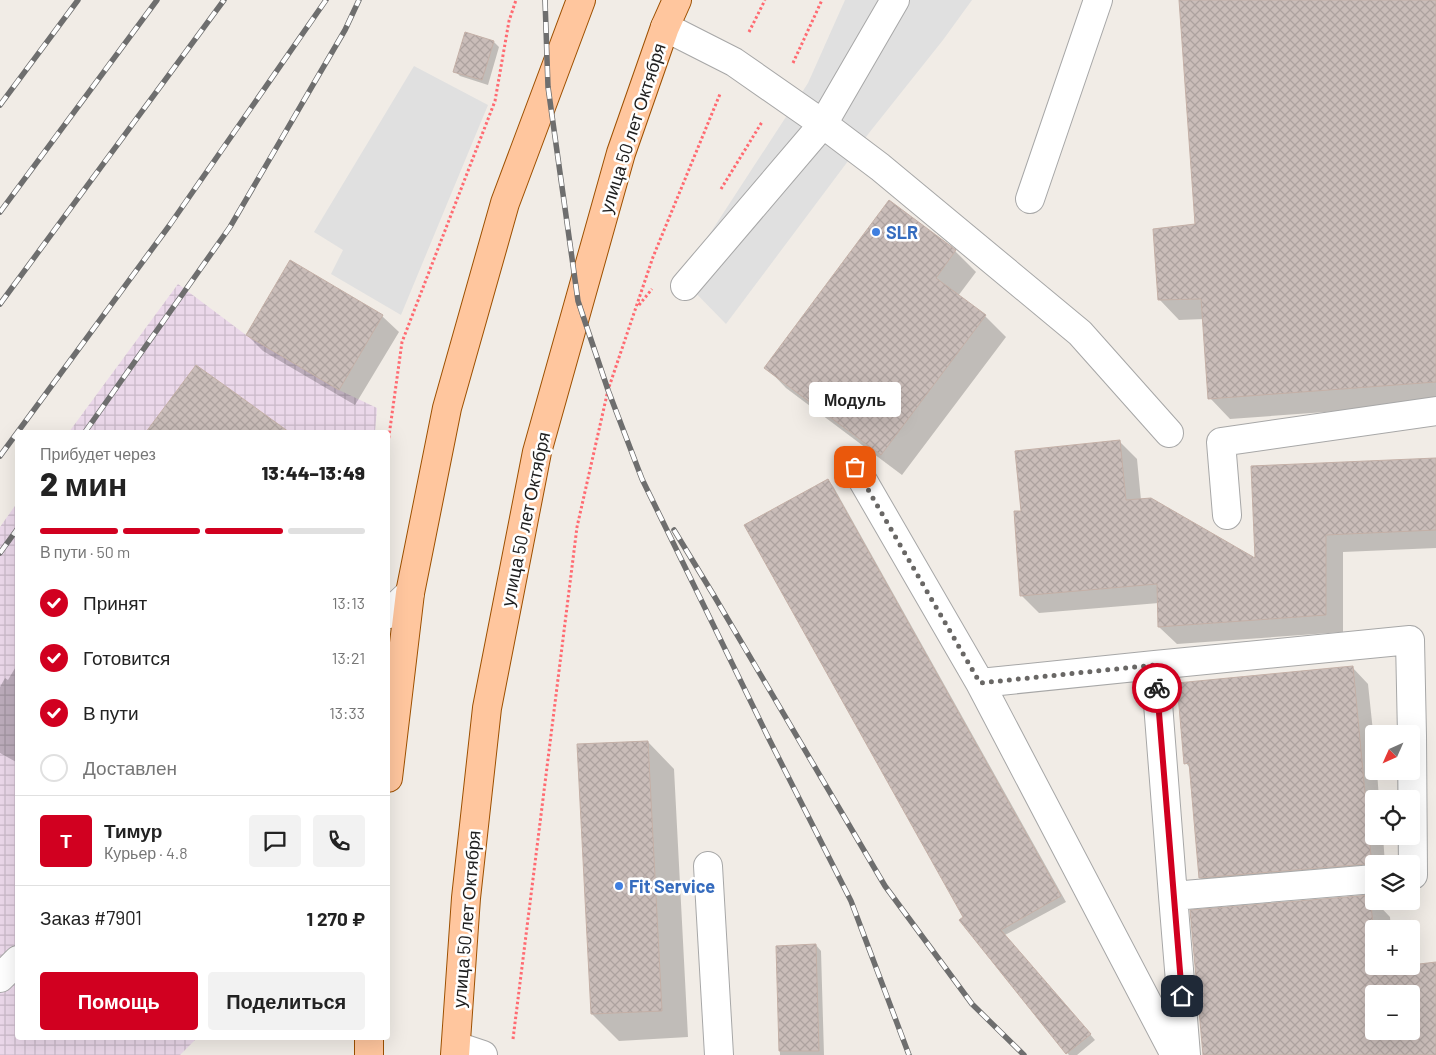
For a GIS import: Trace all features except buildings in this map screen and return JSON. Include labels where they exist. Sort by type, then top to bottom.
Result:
[{"type":"main road","points":[[390,761],[410,593],[447,408],[505,203],[581,0]]},
{"type":"main road","name":"улица 50 лет Октября","points":[[456,1050],[466,898],[487,708],[537,452],[621,153],[665,27],[677,0]]},
{"type":"main road","points":[[369,1040],[369,1055]]},
{"type":"lane","points":[[685,286],[822,124],[895,0]]},
{"type":"lane","points":[[1030,199],[1098,0]]},
{"type":"lane","points":[[665,27],[734,62],[880,167],[1080,333],[1168,433]]},
{"type":"lane","points":[[1227,515],[1221,442],[1436,411]]},
{"type":"lane","points":[[855,467],[980,683],[1175,1055]]},
{"type":"lane","points":[[390,612],[410,593]]},
{"type":"lane","points":[[980,683],[1410,640],[1424,735],[1415,855]]},
{"type":"lane","points":[[1155,665],[1186,1055]]},
{"type":"lane","points":[[708,866],[719,1055]]},
{"type":"lane","points":[[1174,896],[1365,880]]},
{"type":"lane","points":[[0,978],[15,963]]},
{"type":"lane","points":[[456,1050],[483,1055]]},
{"type":"path","points":[[390,430],[402,342],[495,101],[509,21],[516,0]]},
{"type":"path","points":[[512,1045],[577,527],[608,390],[653,257],[734,62],[765,0]]},
{"type":"path","points":[[719,192],[779,93],[822,0]]},
{"type":"path","points":[[636,307],[654,286]]},
{"type":"shaded area","points":[[845,0],[972,0],[943,40],[869,133],[726,324],[681,278],[808,83]]},
{"type":"shaded area","points":[[414,66],[488,105],[401,315],[331,274],[343,250],[314,232]]},
{"type":"shaded area","points":[[178,284],[246,335],[339,390],[377,408],[375,430],[70,430]]},
{"type":"shaded area","points":[[15,506],[15,1040],[195,1040],[180,1055],[0,1055],[0,527]]},
{"type":"railway","points":[[0,105],[78,0]]},
{"type":"railway","points":[[0,212],[157,0]]},
{"type":"railway","points":[[0,304],[224,0]]},
{"type":"railway","points":[[19,430],[169,226],[326,0]]},
{"type":"railway","points":[[86,430],[230,227],[345,30],[359,0]]},
{"type":"railway","points":[[545,0],[548,87],[578,301],[608,390],[642,479],[769,739],[851,901],[909,1055]]},
{"type":"railway","points":[[0,456],[15,436]]},
{"type":"railway","points":[[674,530],[885,886],[972,1004],[1024,1055]]},
{"type":"railway","points":[[0,553],[15,532]]},
{"type":"way so far","points":[[855,467],[980,683],[1155,665],[1157,688]]},
{"type":"place","name":"SLR","points":[[876,232]]},
{"type":"place","name":"Модуль","points":[[855,467]]},
{"type":"place","name":"Fit Service","points":[[619,886]]},
{"type":"route","points":[[1157,688],[1182,996]]}]
